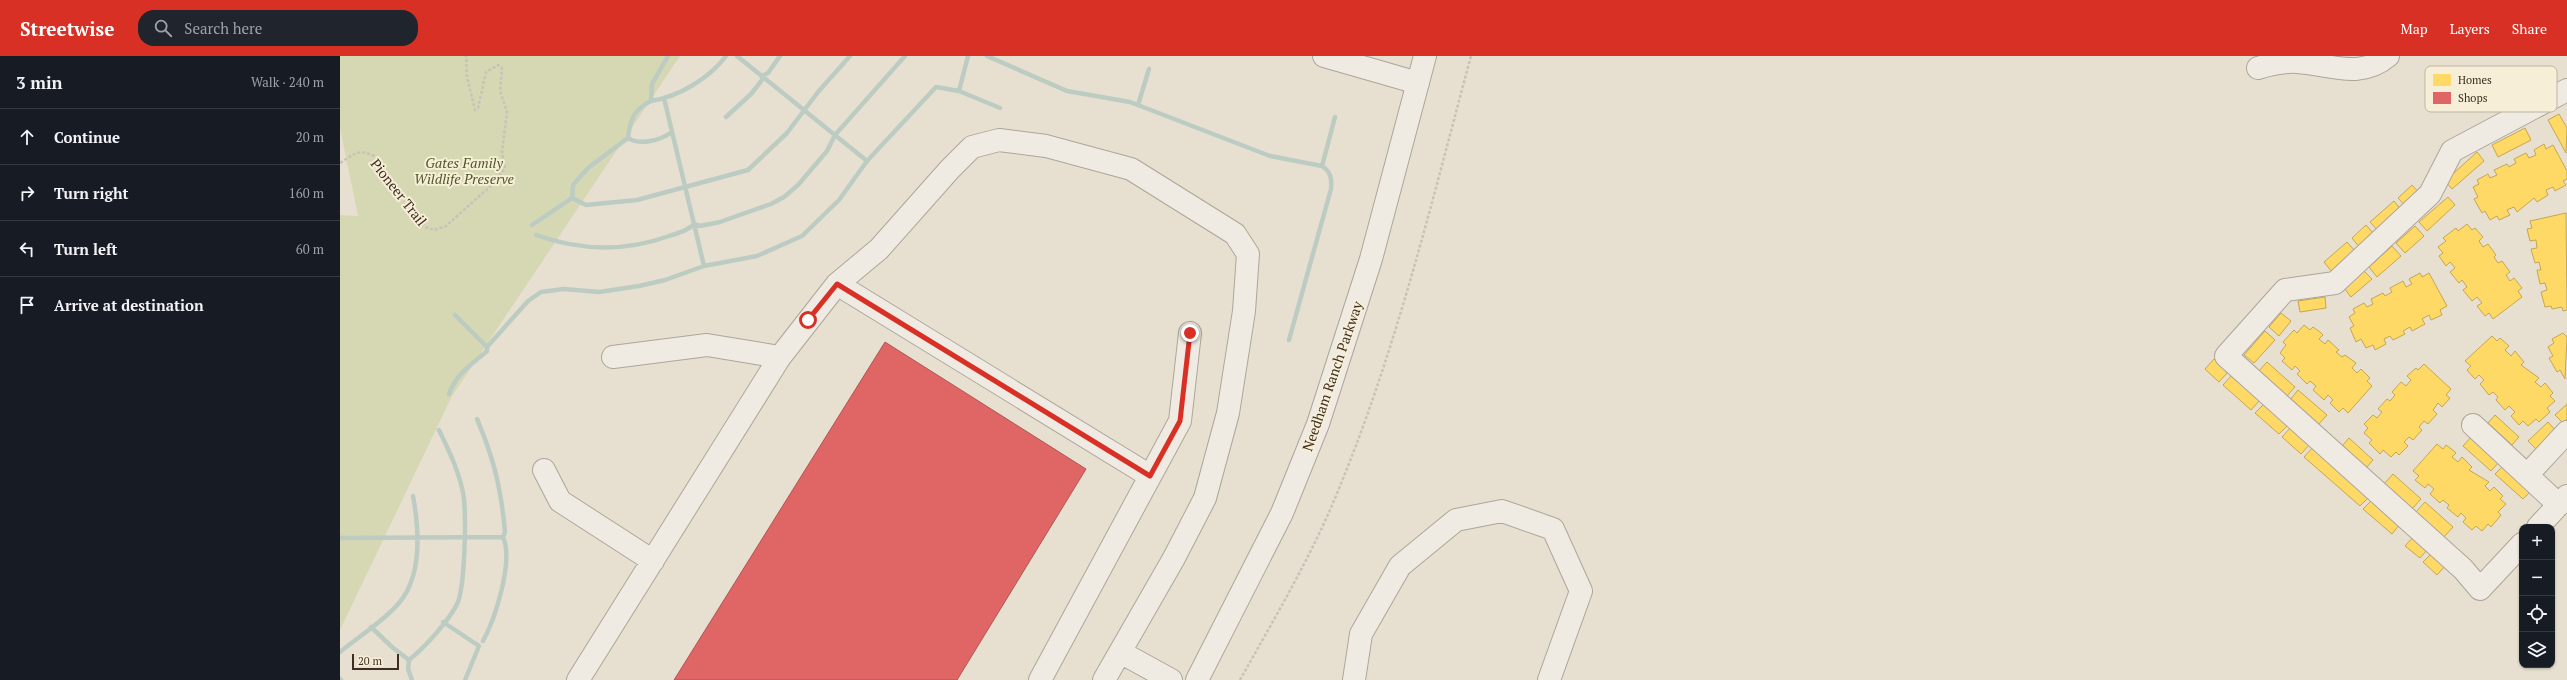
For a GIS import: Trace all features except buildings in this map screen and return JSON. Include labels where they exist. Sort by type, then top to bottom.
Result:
[{"type":"street","points":[[1324,56],[1418,83]]},
{"type":"street","name":"Needham Ranch Parkway","points":[[1197,680],[1282,513],[1318,424],[1371,259],[1425,56]]},
{"type":"street","points":[[2258,68],[2273,63],[2296,62],[2336,70],[2358,69],[2388,56]]},
{"type":"street","points":[[2519,547],[2480,589],[2463,569],[2226,356],[2285,290],[2335,283],[2430,194],[2452,151],[2534,112]]},
{"type":"street","points":[[578,680],[780,357],[837,284],[879,249],[950,169],[972,147],[999,140],[1046,146],[1130,169],[1235,234],[1248,254],[1244,311],[1228,413],[1205,498],[1174,558],[1104,680]]},
{"type":"street","points":[[837,284],[1150,476]]},
{"type":"street","points":[[1040,680],[1180,421],[1190,333]]},
{"type":"street","points":[[613,357],[707,345],[780,357]]},
{"type":"street","points":[[2473,425],[2527,475],[2563,500],[2541,524]]},
{"type":"street","points":[[2527,475],[2567,432]]},
{"type":"street","points":[[544,470],[560,501],[653,561]]},
{"type":"street","points":[[1354,680],[1361,634],[1400,566],[1456,520],[1502,511],[1553,529],[1581,591],[1549,680]]},
{"type":"street","points":[[1120,652],[1171,680]]},
{"type":"path","name":"Pioneer Trail","points":[[340,163],[353,152],[366,152],[374,156],[425,227],[434,230],[446,226],[494,184],[505,168],[502,151],[507,112],[500,91],[502,68],[498,65],[486,72],[478,108],[475,110],[467,77],[466,56]]},
{"type":"path","points":[[1240,680],[1292,587],[1340,487],[1394,340],[1471,56]]},
{"type":"green space","name":"Gates Family Wildlife Preserve","points":[[340,56],[680,56],[452,396],[340,630],[340,215],[358,216],[340,128]]},
{"type":"waterway","points":[[532,225],[572,198],[573,185],[588,168],[628,138],[630,126],[637,111],[651,101],[652,84],[668,56]]},
{"type":"waterway","points":[[651,101],[672,95],[693,85],[711,72],[726,56]]},
{"type":"waterway","points":[[737,56],[867,161]]},
{"type":"waterway","points":[[726,117],[751,94],[762,80],[762,76],[768,73],[780,56]]},
{"type":"waterway","points":[[572,198],[586,205],[637,200],[748,170],[787,133],[818,92],[850,56]]},
{"type":"waterway","points":[[536,235],[586,247],[603,248],[636,245],[679,233],[694,224],[700,226],[720,222],[771,204],[784,197],[798,185],[827,151],[835,135],[905,56]]},
{"type":"waterway","points":[[959,91],[968,56]]},
{"type":"waterway","points":[[987,56],[1067,91],[1130,102],[1270,156],[1322,166],[1325,168],[1330,176],[1331,189],[1289,340]]},
{"type":"waterway","points":[[1138,105],[1149,69]]},
{"type":"waterway","points":[[449,394],[460,375],[487,351],[487,347],[528,301],[541,292],[564,289],[599,292],[639,286],[665,280],[704,266],[757,256],[802,236],[839,200],[867,161],[936,87],[959,91],[1000,108]]},
{"type":"waterway","points":[[664,98],[704,266]]},
{"type":"waterway","points":[[1322,166],[1335,117]]},
{"type":"waterway","points":[[628,138],[638,142],[644,142],[656,140],[672,132]]},
{"type":"waterway","points":[[455,315],[487,347]]},
{"type":"waterway","points":[[477,419],[488,447],[499,487],[505,532],[503,537],[506,547],[505,575],[502,590],[493,619],[483,641]]},
{"type":"waterway","points":[[412,680],[408,669],[409,660],[429,641],[454,609],[458,602],[464,567],[464,499],[451,455],[439,430]]},
{"type":"waterway","points":[[340,652],[371,629],[393,610],[407,592],[416,566],[418,537],[413,496]]},
{"type":"waterway","points":[[340,538],[503,537]]},
{"type":"waterway","points":[[443,622],[479,646],[465,680]]},
{"type":"waterway","points":[[371,627],[392,647],[409,660]]},
{"type":"route","points":[[808,320],[837,284],[1150,476],[1180,421],[1190,333]]}]
